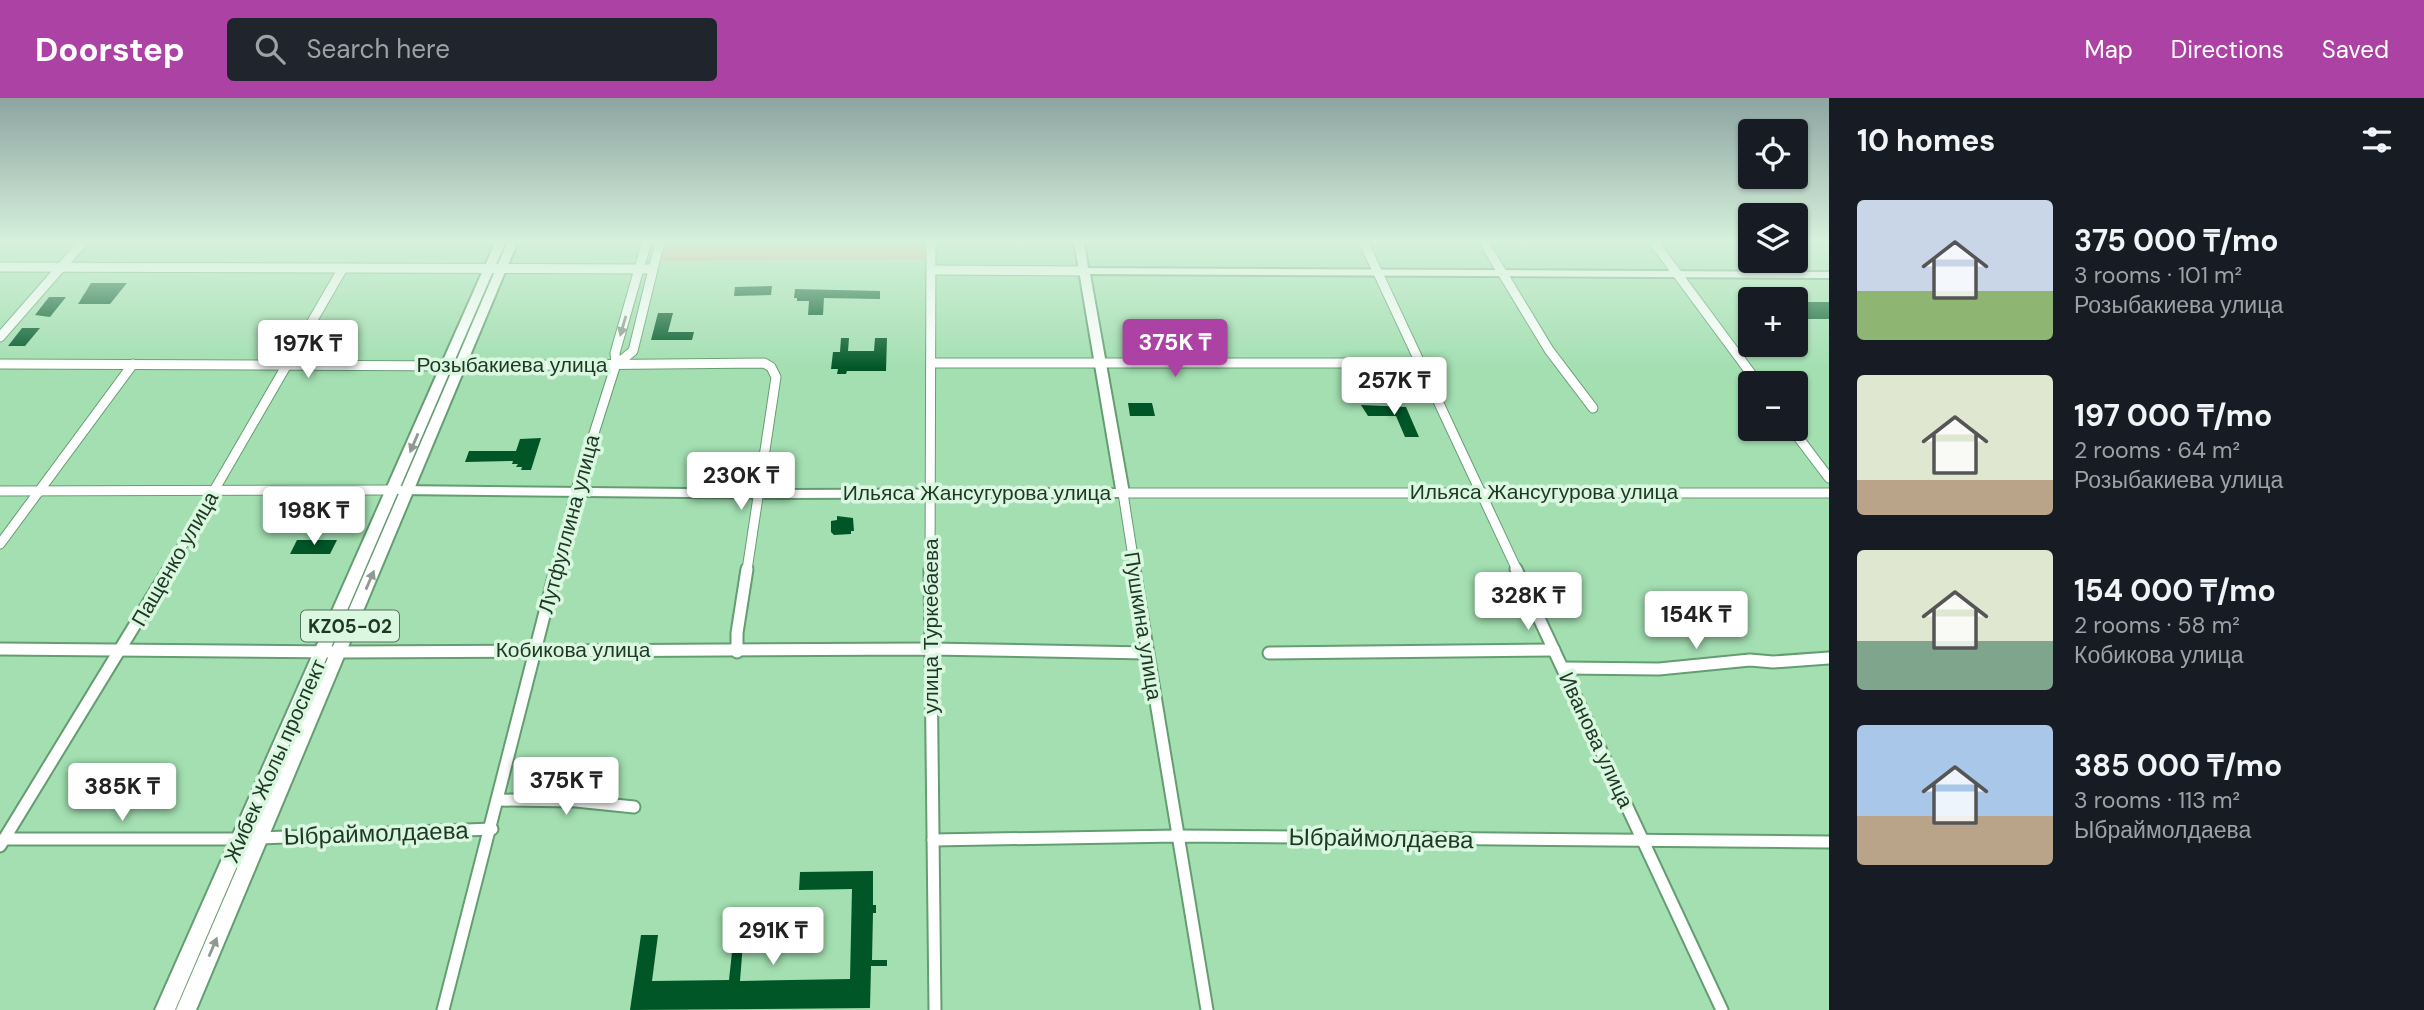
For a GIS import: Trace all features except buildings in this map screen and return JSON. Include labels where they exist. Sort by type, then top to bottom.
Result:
[{"type":"highway","name":"Жибек Жолы проспект","points":[[186,1010],[339,652],[401,490],[489,284]]},
{"type":"highway","name":"Жибек Жолы проспект","points":[[165,1010],[323,652],[401,490]]},
{"type":"main road","name":"Пушкина улица","points":[[1087,284],[1123,493]]},
{"type":"main road","name":"Ильяса Жансугурова улица","points":[[401,490],[760,494],[1123,493]]},
{"type":"street","points":[[0,337],[47,284]]},
{"type":"street","name":"Пащенко улица","points":[[1,842],[123,648],[334,284]]},
{"type":"street","name":"Лутфуллина улица","points":[[443,1010],[492,829],[575,493],[616,364],[615,353],[635,284]]},
{"type":"street","name":"Лутфуллина улица","points":[[616,364],[633,351],[649,284]]},
{"type":"street","name":"улица Туркебаева","points":[[932,284],[930,649],[935,1010]]},
{"type":"street","name":"Иванова улица","points":[[1383,284],[1722,1010]]},
{"type":"street","points":[[1508,284],[1549,350],[1593,408]]},
{"type":"street","points":[[1685,284],[1749,371]]},
{"type":"street","name":"Розыбакиева улица","points":[[0,364],[454,366],[764,363],[771,367],[776,377],[760,494]]},
{"type":"street","points":[[930,363],[1419,363]]},
{"type":"street","points":[[0,544],[133,364]]},
{"type":"street","points":[[1801,441],[1829,478]]},
{"type":"street","name":"Ильяса Жансугурова улица","points":[[0,491],[401,490]]},
{"type":"street","name":"Ильяса Жансугурова улица","points":[[1123,493],[1829,493]]},
{"type":"street","name":"Пушкина улица","points":[[1123,493],[1207,1010]]},
{"type":"street","points":[[737,652],[737,633],[760,494]]},
{"type":"street","name":"Кобикова улица","points":[[0,649],[123,648],[323,652],[930,649],[1147,653]]},
{"type":"street","points":[[1269,653],[1554,650]]},
{"type":"street","points":[[1563,668],[1659,669],[1750,660],[1773,662],[1829,659]]},
{"type":"street","points":[[499,800],[576,801],[634,807]]},
{"type":"street","name":"Ыбраймолдаева","points":[[260,838],[492,829]]},
{"type":"street","name":"Ыбраймолдаева","points":[[933,841],[1178,836],[1829,842]]},
{"type":"street","points":[[1,842],[240,839]]}]
